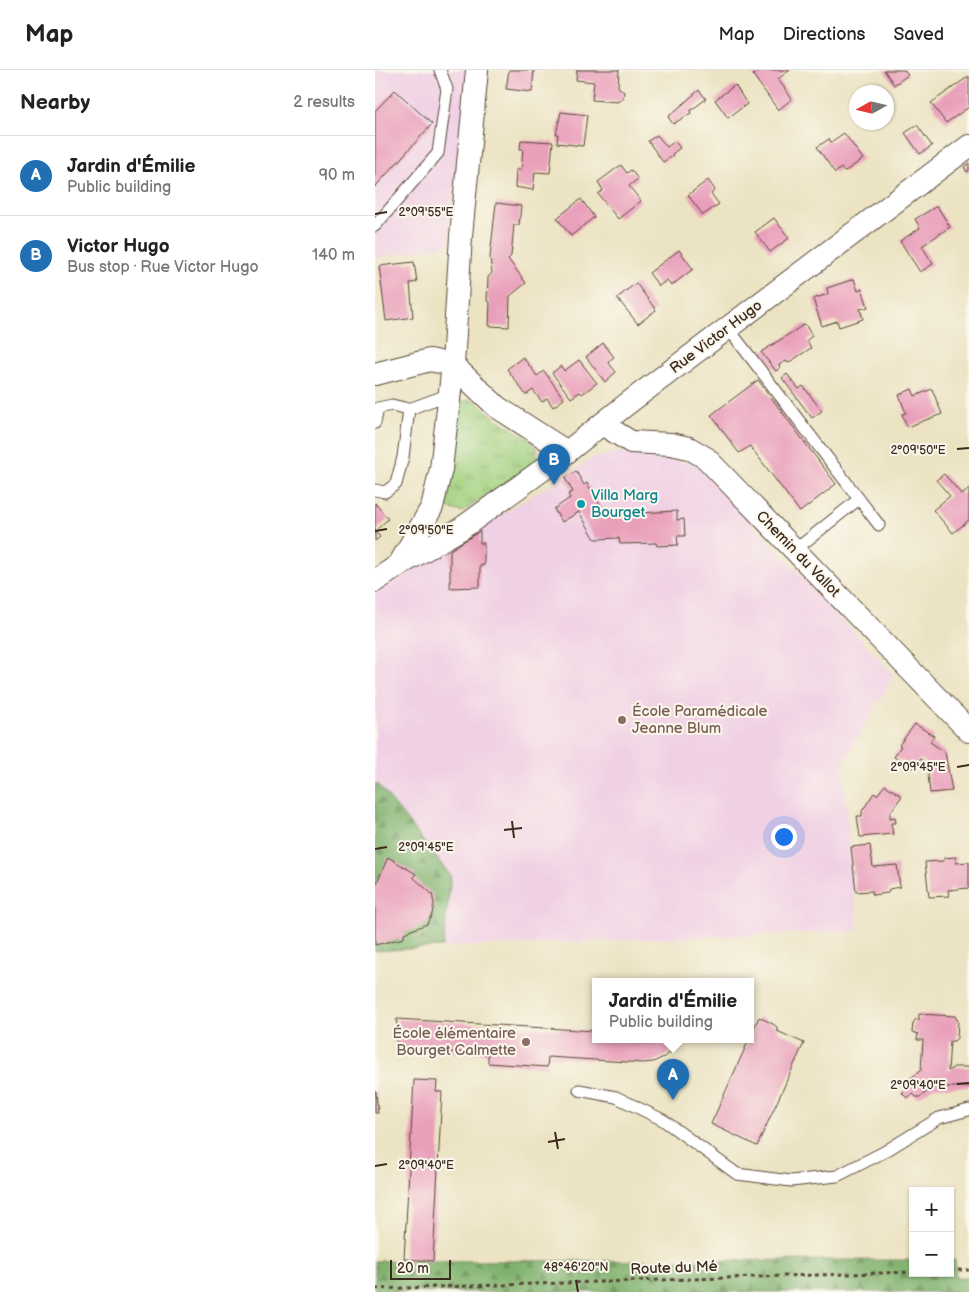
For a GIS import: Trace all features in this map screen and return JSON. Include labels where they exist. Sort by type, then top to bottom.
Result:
[{"type":"street","points":[[399,565],[432,507],[441,469],[453,364],[461,236],[477,70]]},
{"type":"street","name":"Rue Victor Hugo","points":[[375,581],[462,528],[567,452],[627,404],[969,146]]},
{"type":"street","points":[[375,374],[430,360],[453,364],[497,407],[567,452]]},
{"type":"street","name":"Chemin du Vallot","points":[[602,424],[631,442],[671,444],[689,448],[706,458],[969,731]]},
{"type":"street","points":[[432,507],[462,528]]},
{"type":"lane","points":[[375,226],[438,153],[447,89],[440,70]]},
{"type":"lane","points":[[728,328],[879,525]]},
{"type":"lane","points":[[375,423],[378,408],[392,405],[409,410],[450,394]]},
{"type":"lane","points":[[375,490],[385,492],[396,484],[403,457],[409,410]]},
{"type":"lane","points":[[795,550],[859,499]]},
{"type":"lane","points":[[579,1090],[615,1096],[663,1120],[737,1174],[791,1181],[837,1176],[884,1152],[939,1118],[969,1110]]},
{"type":"path","points":[[954,1270],[967,1270]]},
{"type":"path","name":"Route du Mé","points":[[375,1289],[909,1272]]},
{"type":"shaded area","points":[[375,70],[468,70],[448,245],[375,258]]},
{"type":"shaded area","name":"École Paramédicale Jeanne Blum","points":[[620,452],[697,464],[894,675],[842,765],[858,931],[443,947],[451,876],[378,784],[375,784],[375,594],[593,458]]},
{"type":"green space","points":[[472,399],[498,420],[530,440],[537,448],[536,462],[462,512],[447,508],[461,402]]},
{"type":"green space","points":[[375,784],[378,784],[451,876],[443,947],[375,951]]},
{"type":"green space","points":[[909,1260],[909,1277],[954,1277],[955,1260],[956,1278],[969,1278],[969,1292],[375,1292],[375,1261]]},
{"type":"building","points":[[509,70],[534,70],[532,92],[506,89]]},
{"type":"building","points":[[577,70],[619,70],[618,87],[624,92],[623,99],[617,102],[592,100],[594,82],[576,80]]},
{"type":"building","points":[[761,70],[790,70],[778,79],[792,99],[778,110],[753,75]]},
{"type":"building","points":[[884,70],[904,70],[908,75],[894,85]]},
{"type":"building","points":[[969,76],[969,107],[946,123],[931,103]]},
{"type":"building","points":[[735,85],[747,104],[728,118],[715,100]]},
{"type":"building","points":[[395,90],[432,124],[375,187],[375,111]]},
{"type":"building","points":[[699,90],[706,99],[690,111],[691,113],[673,124],[668,117]]},
{"type":"building","points":[[561,112],[587,115],[583,146],[557,143],[558,134],[556,134]]},
{"type":"building","points":[[917,125],[932,146],[920,154],[905,133]]},
{"type":"building","points":[[844,133],[863,159],[844,172],[841,168],[835,173],[817,147],[829,139],[831,142]]},
{"type":"building","points":[[657,135],[667,147],[675,141],[680,148],[672,154],[673,156],[663,162],[648,141]]},
{"type":"building","points":[[521,140],[553,142],[550,173],[535,172],[533,190],[515,187],[516,170],[521,170],[523,149],[520,149]]},
{"type":"building","points":[[969,163],[969,171],[967,172],[964,167]]},
{"type":"building","points":[[621,165],[627,173],[631,170],[638,179],[629,186],[641,201],[618,219],[598,194],[603,190],[598,182]]},
{"type":"building","points":[[708,180],[715,190],[711,194],[719,204],[703,215],[688,195]]},
{"type":"building","points":[[581,199],[594,217],[571,236],[557,218]]},
{"type":"building","points":[[496,203],[521,206],[519,225],[514,225],[511,256],[508,259],[526,283],[510,296],[509,327],[489,326],[488,277],[492,273],[490,257]]},
{"type":"building","points":[[937,206],[950,227],[922,246],[933,264],[920,272],[900,241],[920,228],[915,219]]},
{"type":"building","points":[[774,218],[789,238],[770,252],[755,232]]},
{"type":"building","points":[[679,250],[693,269],[671,286],[667,280],[659,286],[649,273]]},
{"type":"building","points":[[414,262],[417,282],[410,283],[413,317],[386,321],[379,266]]},
{"type":"building","points":[[854,279],[858,291],[862,289],[868,307],[860,309],[863,319],[839,327],[837,321],[822,326],[813,299],[828,294],[827,288]]},
{"type":"building","points":[[636,283],[656,310],[638,324],[617,298]]},
{"type":"building","points":[[805,324],[812,336],[807,340],[811,348],[788,363],[786,361],[779,365],[780,368],[776,371],[761,352]]},
{"type":"building","points":[[603,343],[614,357],[608,362],[616,372],[605,382],[586,357]]},
{"type":"building","points":[[523,357],[537,376],[544,371],[564,399],[553,407],[547,398],[542,402],[533,390],[526,395],[507,369]]},
{"type":"building","points":[[579,360],[597,383],[582,394],[580,392],[571,398],[552,373],[561,366],[564,371]]},
{"type":"building","points":[[787,374],[799,389],[803,386],[822,411],[812,418],[782,378]]},
{"type":"building","points":[[758,380],[836,484],[800,512],[750,446],[739,453],[711,415]]},
{"type":"building","points":[[912,389],[915,396],[932,389],[942,414],[907,427],[902,414],[906,413],[899,395]]},
{"type":"building","name":"Villa Marg Bourget","points":[[576,471],[584,485],[587,483],[607,516],[677,511],[677,520],[684,519],[685,536],[677,536],[678,545],[657,546],[656,543],[620,544],[619,538],[595,539],[579,512],[562,522],[554,509],[570,498],[568,494],[573,492],[565,478]]},
{"type":"building","points":[[944,474],[962,495],[969,489],[969,520],[953,533],[933,510],[950,496],[936,480]]},
{"type":"building","points":[[375,503],[388,519],[375,531]]},
{"type":"building","points":[[375,531],[380,537],[375,541]]},
{"type":"building","points":[[480,531],[480,543],[484,543],[484,565],[480,566],[480,587],[450,588],[450,550]]},
{"type":"building","points":[[915,724],[934,736],[930,742],[945,752],[952,791],[930,793],[928,764],[920,759],[914,768],[894,757],[901,746],[899,745]]},
{"type":"building","points":[[885,785],[902,796],[890,813],[890,818],[895,817],[896,823],[891,823],[893,834],[860,837],[857,816],[862,816],[862,811],[874,793],[877,795]]},
{"type":"building","points":[[870,845],[873,867],[897,865],[900,887],[889,889],[888,893],[873,895],[872,891],[856,892],[851,847]]},
{"type":"building","points":[[388,857],[416,874],[413,877],[432,894],[434,904],[427,924],[404,933],[404,938],[375,945],[375,887]]},
{"type":"building","points":[[956,857],[956,863],[969,862],[969,888],[948,890],[949,896],[929,897],[925,862],[944,861],[944,858]]},
{"type":"building","points":[[919,1014],[955,1016],[958,1021],[957,1038],[954,1041],[950,1041],[948,1071],[954,1067],[969,1067],[969,1087],[933,1087],[920,1097],[916,1097],[913,1094],[907,1098],[902,1093],[907,1088],[905,1086],[907,1081],[921,1070],[923,1040],[917,1040],[918,1034],[912,1032],[913,1023],[916,1019],[919,1020]]},
{"type":"building","points":[[759,1017],[777,1027],[777,1031],[804,1043],[757,1146],[711,1124],[747,1043],[754,1043],[754,1028]]},
{"type":"building","points":[[397,1019],[592,1031],[592,1043],[677,1043],[672,1051],[653,1062],[548,1057],[547,1067],[488,1063],[488,1054],[396,1049]]},
{"type":"building","points":[[414,1080],[437,1081],[436,1092],[442,1092],[433,1261],[404,1259]]},
{"type":"building","points":[[376,1091],[378,1113],[375,1113]]},
{"type":"place","name":"Victor Hugo","points":[[554,485]]},
{"type":"place","name":"Villa Marg Bourget","points":[[581,504]]},
{"type":"place","name":"École Paramédicale Jeanne Blum","points":[[622,720]]},
{"type":"place","name":"École élémentaire Bourget Calmette","points":[[526,1042]]},
{"type":"place","name":"Jardin d'Émilie","points":[[673,1100]]}]
